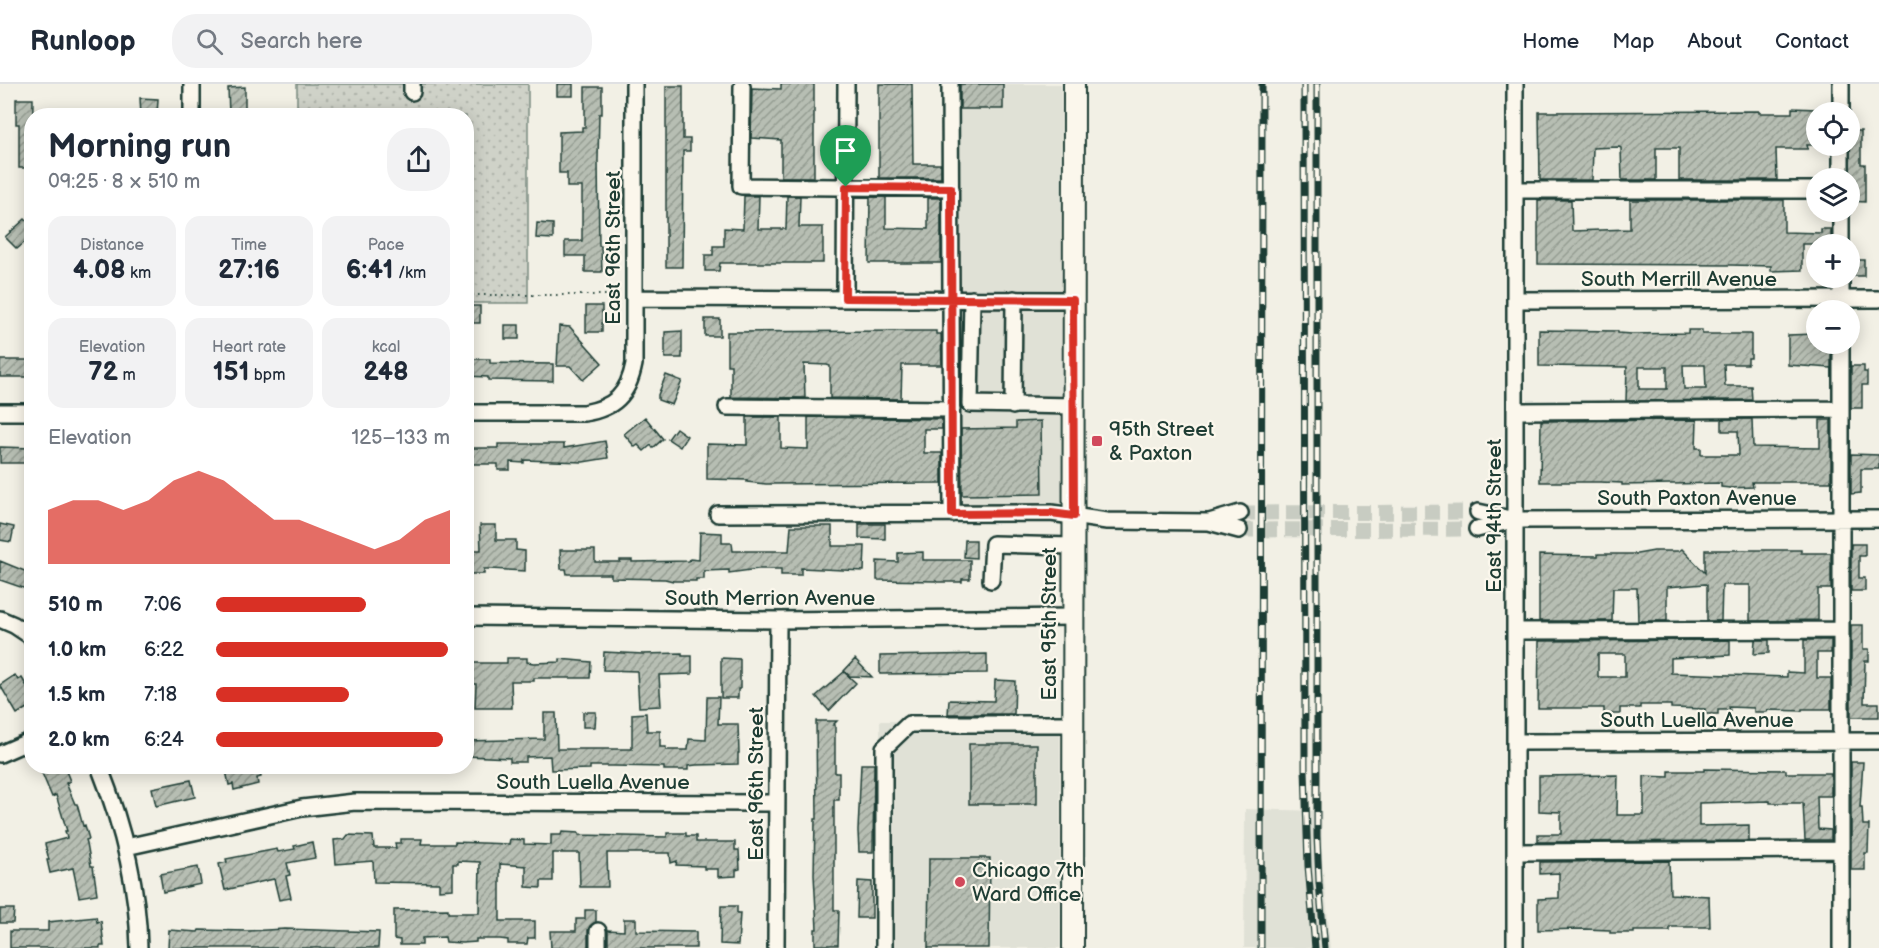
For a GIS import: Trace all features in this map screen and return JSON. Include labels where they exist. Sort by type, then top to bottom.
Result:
[{"type":"main road","name":"East 95th Street","points":[[1073,948],[1074,84]]},
{"type":"street","points":[[192,84],[192,108]]},
{"type":"street","name":"East 96th Street","points":[[474,413],[598,411],[612,405],[631,381],[634,364],[629,296],[634,84]]},
{"type":"street","points":[[845,298],[846,84]]},
{"type":"street","points":[[950,84],[952,514]]},
{"type":"street","name":"East 94th Street","points":[[1515,84],[1515,948]]},
{"type":"street","points":[[1841,84],[1841,102]]},
{"type":"street","points":[[741,86],[741,186],[951,188]]},
{"type":"street","points":[[1515,190],[1806,190]]},
{"type":"street","points":[[629,296],[1073,300]]},
{"type":"street","points":[[972,299],[970,404],[1073,405]]},
{"type":"street","points":[[1013,406],[1014,299]]},
{"type":"street","name":"South Merrill Avenue","points":[[1860,302],[1879,299]]},
{"type":"street","name":"South Merrill Avenue","points":[[1515,300],[1806,304]]},
{"type":"street","points":[[1841,354],[1841,948]]},
{"type":"street","points":[[727,407],[952,409]]},
{"type":"street","points":[[1515,411],[1841,409]]},
{"type":"street","points":[[0,412],[24,412]]},
{"type":"street","name":"South Paxton Avenue","points":[[1478,512],[1515,520],[1879,519]]},
{"type":"street","points":[[718,514],[1051,513],[1107,521],[1209,522],[1239,530]]},
{"type":"street","points":[[1209,522],[1240,513]]},
{"type":"street","name":"South Paxton Avenue","points":[[1477,529],[1515,520]]},
{"type":"street","points":[[992,580],[993,544],[1073,546]]},
{"type":"street","name":"South Merrion Avenue","points":[[474,617],[778,620],[1073,617]]},
{"type":"street","points":[[0,619],[24,632]]},
{"type":"street","name":"East 96th Street","points":[[776,948],[778,620]]},
{"type":"street","points":[[1515,631],[1841,630]]},
{"type":"street","points":[[884,948],[884,748],[909,724],[1073,724]]},
{"type":"street","name":"South Luella Avenue","points":[[1515,742],[1879,741]]},
{"type":"street","points":[[0,754],[24,744]]},
{"type":"street","points":[[102,774],[126,847],[139,948]]},
{"type":"street","name":"South Luella Avenue","points":[[126,847],[302,808],[356,802],[776,803]]},
{"type":"street","points":[[1515,852],[1841,850]]},
{"type":"street","points":[[598,931],[598,948]]},
{"type":"path","points":[[474,295],[629,296]]},
{"type":"shaded area","points":[[297,84],[528,84],[528,303],[474,303],[474,108],[297,108]]},
{"type":"shaded area","points":[[948,84],[1061,84],[1061,510],[949,511]]},
{"type":"shaded area","points":[[880,721],[1060,721],[1060,948],[881,948]]},
{"type":"shaded area","points":[[1245,809],[1322,811],[1322,859],[1331,948],[1244,948]]},
{"type":"building","points":[[557,84],[573,84],[573,96],[557,96]]},
{"type":"building","points":[[781,84],[814,84],[814,177],[781,177],[781,140],[751,138],[752,88],[781,89]]},
{"type":"building","points":[[879,84],[912,84],[913,164],[941,164],[941,178],[879,178]]},
{"type":"building","points":[[960,84],[1003,84],[1003,109],[960,109]]},
{"type":"building","points":[[666,86],[683,86],[683,139],[690,139],[690,151],[683,151],[682,267],[666,267]]},
{"type":"building","points":[[245,87],[245,108],[229,108],[228,88]]},
{"type":"building","points":[[585,87],[602,87],[598,160],[599,246],[601,246],[602,272],[585,272],[585,256],[565,256],[565,241],[582,241],[582,187],[567,187],[567,173],[559,173],[559,132],[582,131],[582,127],[585,127]]},
{"type":"building","points":[[140,98],[158,99],[157,108],[141,108]]},
{"type":"building","points":[[16,99],[33,99],[33,108],[24,108],[24,168],[19,168],[19,124],[16,124]]},
{"type":"building","points":[[1792,108],[1806,109],[1806,149],[1776,149],[1777,180],[1679,180],[1679,148],[1656,148],[1656,180],[1622,180],[1621,148],[1619,147],[1593,148],[1592,180],[1540,180],[1539,112],[1759,111],[1759,113],[1792,113]]},
{"type":"building","points":[[1861,131],[1861,164],[1865,164],[1865,202],[1860,202],[1860,168],[1850,168],[1850,156],[1860,156]]},
{"type":"building","points":[[744,196],[759,196],[758,229],[786,229],[787,196],[800,196],[799,227],[823,227],[823,263],[720,263],[719,271],[705,271],[705,255],[713,255],[713,246],[724,246],[724,228],[743,229]]},
{"type":"building","points":[[870,197],[886,197],[886,228],[928,229],[928,198],[941,198],[941,263],[869,263]]},
{"type":"building","points":[[1538,200],[1571,200],[1572,231],[1630,229],[1630,200],[1784,200],[1784,232],[1821,233],[1821,229],[1831,229],[1831,234],[1806,234],[1806,244],[1802,244],[1802,270],[1771,271],[1771,266],[1730,265],[1538,264]]},
{"type":"building","points":[[24,220],[24,243],[17,249],[5,237]]},
{"type":"building","points":[[537,223],[553,224],[553,239],[536,238]]},
{"type":"building","points":[[1860,260],[1864,260],[1864,276],[1860,276]]},
{"type":"building","points":[[474,306],[480,306],[480,323],[474,323]]},
{"type":"building","points":[[586,306],[602,306],[602,332],[586,332]]},
{"type":"building","points":[[705,319],[720,319],[720,336],[705,336]]},
{"type":"building","points":[[505,325],[519,325],[519,339],[505,339]]},
{"type":"building","points":[[559,326],[570,327],[602,363],[583,380],[570,366],[557,366]]},
{"type":"building","points":[[1539,330],[1618,331],[1618,333],[1632,334],[1688,333],[1688,330],[1702,330],[1702,334],[1751,334],[1751,358],[1748,358],[1748,364],[1724,364],[1725,386],[1751,386],[1752,400],[1626,401],[1627,367],[1539,366]],"holes":[[[1683,365],[1705,365],[1706,389],[1684,389]],[[1639,367],[1667,367],[1667,389],[1639,389]]]},
{"type":"building","points":[[682,331],[682,358],[665,358],[665,332]]},
{"type":"building","points":[[936,331],[936,334],[941,334],[942,365],[902,365],[901,399],[830,398],[830,366],[804,364],[805,398],[731,397],[731,365],[727,365],[727,332]]},
{"type":"building","points":[[1806,334],[1806,354],[1831,354],[1831,368],[1788,365],[1788,335]]},
{"type":"building","points":[[474,359],[490,359],[490,363],[553,364],[553,381],[488,380],[488,377],[474,376]]},
{"type":"building","points":[[0,360],[24,360],[24,377],[0,377]]},
{"type":"building","points":[[1851,366],[1864,366],[1864,372],[1867,372],[1867,385],[1862,385],[1862,408],[1851,408]]},
{"type":"building","points":[[666,375],[682,381],[672,405],[658,400]]},
{"type":"building","points":[[645,417],[663,439],[653,448],[651,445],[644,451],[638,445],[635,447],[624,434]]},
{"type":"building","points":[[747,417],[781,417],[781,448],[808,449],[808,417],[942,419],[942,429],[924,429],[924,453],[942,453],[942,483],[766,484],[747,482],[747,480],[707,479],[707,444],[747,445]]},
{"type":"building","points":[[1722,419],[1752,419],[1753,447],[1820,448],[1820,420],[1831,420],[1831,482],[1752,482],[1753,487],[1730,488],[1721,487],[1721,483],[1622,485],[1622,483],[1600,482],[1540,482],[1541,421],[1697,420],[1696,448],[1701,448],[1701,455],[1739,455],[1738,431],[1722,431]]},
{"type":"building","points":[[1041,421],[1042,494],[962,495],[961,429],[1016,428],[1016,422]]},
{"type":"building","points":[[676,428],[687,436],[680,447],[668,439]]},
{"type":"building","points":[[605,441],[608,458],[583,462],[524,460],[524,463],[510,462],[510,470],[498,470],[498,464],[474,464],[474,448],[498,448],[498,444],[564,444],[564,448]]},
{"type":"building","points":[[0,447],[24,448],[24,463],[0,463]]},
{"type":"building","points":[[1851,454],[1879,455],[1879,469],[1861,469],[1861,493],[1851,494]]},
{"type":"building","points":[[0,524],[14,527],[11,542],[0,540]]},
{"type":"building","points":[[859,524],[885,524],[885,539],[859,538]]},
{"type":"building","points":[[480,525],[496,525],[496,540],[516,540],[516,550],[525,551],[525,571],[484,569],[484,574],[474,574],[474,550],[481,550]]},
{"type":"building","points":[[791,526],[832,526],[832,546],[865,546],[864,571],[801,568],[801,575],[781,575],[781,569],[729,573],[729,570],[704,571],[704,579],[673,581],[611,578],[611,574],[567,574],[566,569],[561,569],[560,550],[595,550],[595,562],[699,560],[700,532],[722,533],[722,543],[732,543],[733,551],[789,551]]},
{"type":"building","points":[[965,540],[976,540],[976,558],[964,557]]},
{"type":"building","points":[[1851,544],[1865,544],[1865,556],[1859,556],[1859,578],[1865,578],[1865,591],[1851,591]]},
{"type":"building","points":[[1682,549],[1705,573],[1705,550],[1801,550],[1801,553],[1831,553],[1831,589],[1818,589],[1818,620],[1750,621],[1750,585],[1722,585],[1721,621],[1707,621],[1707,585],[1705,584],[1667,587],[1667,621],[1638,621],[1637,588],[1613,588],[1612,621],[1539,621],[1539,555],[1598,556],[1598,554],[1637,554]]},
{"type":"building","points":[[923,552],[923,560],[970,560],[970,579],[962,579],[962,582],[877,580],[877,561],[898,562],[898,553]]},
{"type":"building","points":[[0,561],[24,571],[24,588],[0,580]]},
{"type":"building","points":[[1851,625],[1863,625],[1863,649],[1869,649],[1869,661],[1865,661],[1864,703],[1879,703],[1879,717],[1851,717]]},
{"type":"building","points":[[1730,640],[1730,655],[1671,658],[1671,673],[1787,677],[1787,672],[1804,673],[1804,640],[1831,640],[1831,653],[1817,653],[1817,678],[1831,678],[1831,709],[1754,712],[1754,708],[1729,707],[1730,710],[1718,710],[1718,714],[1705,714],[1705,709],[1671,708],[1671,705],[1640,705],[1640,708],[1620,708],[1620,714],[1604,714],[1604,708],[1538,708],[1539,641]],"holes":[[[1598,654],[1625,654],[1625,677],[1598,677]]]},
{"type":"building","points":[[1755,640],[1769,640],[1769,653],[1754,654]]},
{"type":"building","points":[[604,652],[682,653],[682,656],[692,656],[692,674],[659,675],[661,706],[639,707],[637,671],[603,670]]},
{"type":"building","points":[[987,654],[987,673],[880,674],[880,656]]},
{"type":"building","points":[[507,658],[527,658],[527,662],[534,663],[560,662],[560,659],[591,662],[590,678],[534,678],[534,681],[511,681],[512,708],[475,708],[474,663],[507,663]]},
{"type":"building","points":[[721,658],[740,659],[738,698],[721,698]]},
{"type":"building","points":[[855,659],[872,677],[850,676],[844,671]]},
{"type":"building","points":[[844,672],[856,683],[829,711],[816,696]]},
{"type":"building","points":[[15,675],[18,680],[22,678],[24,710],[17,714],[0,685]]},
{"type":"building","points":[[995,680],[1015,681],[1014,714],[948,714],[949,700],[994,701]]},
{"type":"building","points":[[707,697],[719,697],[718,724],[738,724],[738,764],[696,765],[688,766],[688,770],[664,770],[664,767],[590,766],[590,769],[551,770],[550,756],[526,757],[526,762],[510,762],[510,758],[474,756],[474,741],[544,739],[544,713],[556,713],[557,749],[632,749],[632,714],[646,713],[647,731],[660,731],[660,747],[666,747],[666,750],[688,750],[689,739],[706,740]]},
{"type":"building","points":[[583,712],[596,712],[595,727],[583,727]]},
{"type":"building","points":[[816,721],[837,721],[833,725],[835,725],[835,773],[839,773],[839,800],[834,800],[834,910],[839,910],[838,945],[815,945],[815,929],[817,929],[814,875],[815,819],[817,819]]},
{"type":"building","points":[[969,744],[1037,744],[1037,804],[969,804]]},
{"type":"building","points":[[1851,762],[1863,762],[1860,807],[1862,807],[1863,825],[1869,825],[1865,870],[1851,870]]},
{"type":"building","points":[[861,764],[874,764],[873,852],[859,852]]},
{"type":"building","points":[[1704,769],[1831,773],[1831,796],[1817,796],[1818,829],[1831,830],[1831,840],[1805,840],[1803,803],[1770,803],[1770,801],[1699,803],[1699,826],[1749,825],[1749,841],[1538,842],[1538,834],[1561,834],[1561,812],[1539,811],[1539,776],[1618,775],[1617,815],[1644,815],[1644,776],[1669,777],[1669,771],[1704,771]]},
{"type":"building","points":[[42,774],[67,774],[70,781],[66,783],[77,804],[89,839],[86,840],[97,894],[79,897],[73,868],[50,873],[45,844],[67,838],[56,795],[52,797]]},
{"type":"building","points":[[227,774],[260,774],[261,777],[257,778],[258,784],[234,790],[233,784],[229,785]]},
{"type":"building","points":[[191,780],[195,797],[156,806],[152,788]]},
{"type":"building","points":[[562,832],[579,833],[579,835],[667,837],[667,833],[686,833],[686,836],[696,836],[696,842],[735,842],[735,850],[739,850],[740,869],[736,870],[736,876],[718,877],[718,869],[676,865],[677,861],[671,863],[670,853],[607,853],[608,887],[580,887],[579,853],[553,853],[553,881],[541,881],[541,888],[526,887],[526,866],[500,864],[500,921],[535,921],[535,938],[528,938],[527,944],[508,944],[508,940],[500,939],[476,939],[476,942],[462,943],[446,942],[445,937],[422,938],[422,945],[400,945],[400,940],[394,939],[394,910],[448,909],[448,913],[479,913],[480,862],[458,861],[458,864],[453,864],[453,889],[439,890],[439,883],[374,882],[373,861],[336,864],[334,840],[345,839],[348,835],[373,836],[374,848],[396,848],[395,843],[401,843],[401,839],[422,839],[421,844],[455,844],[455,842],[509,844],[510,839],[524,840],[524,844],[551,845],[551,835],[561,835]]},
{"type":"building","points":[[312,842],[315,858],[287,863],[290,875],[286,876],[291,898],[279,900],[274,879],[225,890],[219,864],[227,862],[226,859],[277,849],[278,852],[295,849],[294,846]]},
{"type":"building","points":[[929,858],[990,858],[989,948],[928,948]]},
{"type":"building","points":[[1669,861],[1670,894],[1709,896],[1710,927],[1670,927],[1670,931],[1634,931],[1634,933],[1610,933],[1610,930],[1584,929],[1538,930],[1538,899],[1559,898],[1559,873],[1540,874],[1540,862]]},
{"type":"building","points":[[198,867],[201,884],[163,892],[160,874]]},
{"type":"building","points":[[858,881],[872,882],[872,918],[857,918]]},
{"type":"building","points":[[721,906],[737,906],[737,913],[740,913],[738,945],[720,944]]},
{"type":"building","points":[[0,909],[14,909],[13,923],[0,923]]},
{"type":"building","points":[[585,910],[596,910],[596,922],[588,930],[588,948],[551,948],[550,931],[576,931],[576,919],[585,919]]},
{"type":"building","points":[[96,917],[97,922],[101,921],[104,946],[100,948],[10,948],[10,931],[48,931],[48,922]]},
{"type":"building","points":[[624,919],[636,919],[636,931],[696,932],[696,948],[608,948],[608,930],[624,931]]},
{"type":"building","points":[[285,929],[379,932],[378,948],[168,948],[169,930],[198,932],[199,930]]},
{"type":"tunnel","points":[[1240,513],[1478,512]]},
{"type":"tunnel","points":[[1239,530],[1477,529]]},
{"type":"railway","points":[[1261,948],[1262,84]]},
{"type":"railway","points":[[1304,84],[1305,769],[1308,866],[1315,948]]},
{"type":"railway","points":[[1317,84],[1317,836],[1325,948]]},
{"type":"place","name":"95th Street & Paxton","points":[[1097,441]]},
{"type":"place","name":"Chicago 7th Ward Office","points":[[960,882]]},
{"type":"route","points":[[846,187],[845,298],[951,299],[1014,299],[1073,300],[1074,516],[1051,513],[952,514],[951,299],[951,188],[846,187]]}]
